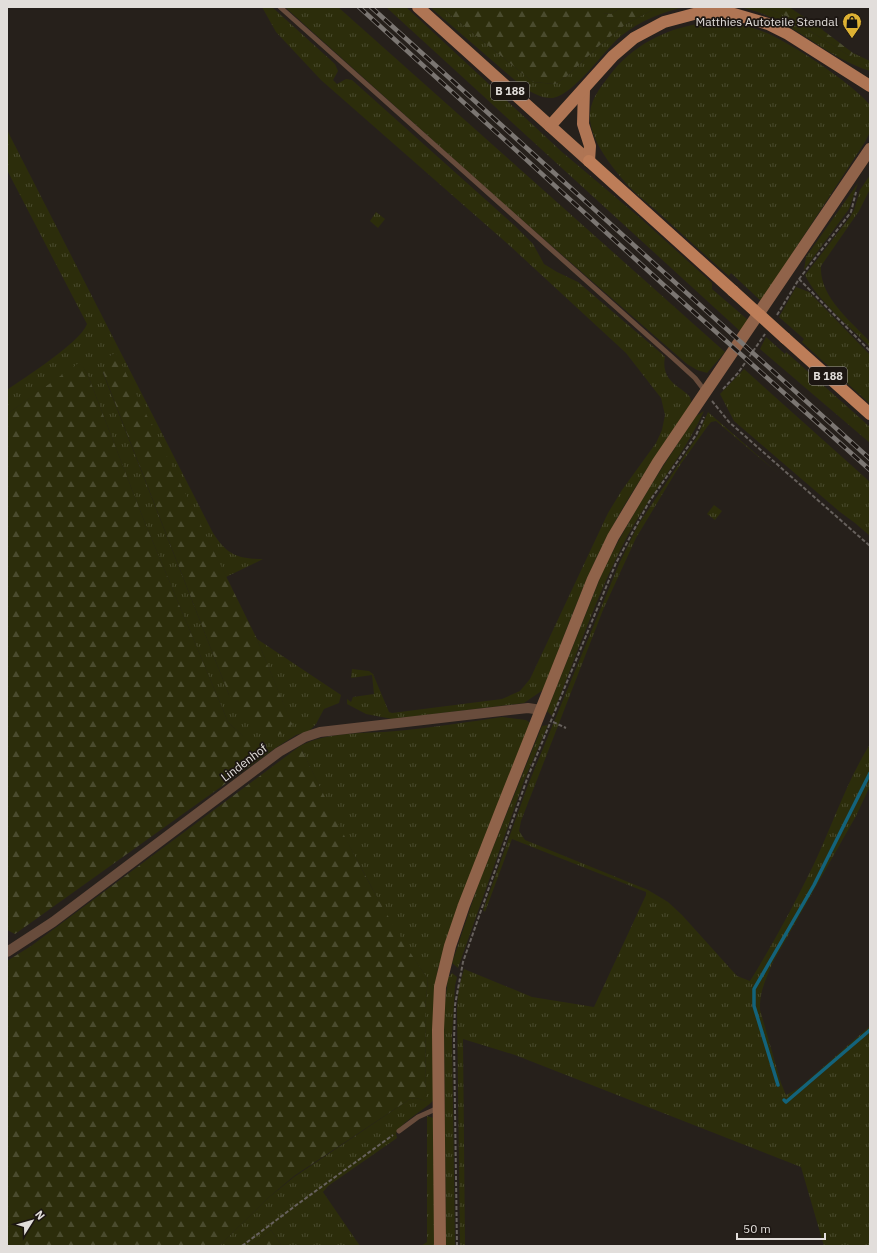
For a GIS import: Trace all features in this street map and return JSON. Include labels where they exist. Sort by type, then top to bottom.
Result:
[{"type":"highway","name":"B 188","points":[[589,161],[870,414]]},
{"type":"main road","name":"B 188","points":[[418,7],[589,161]]},
{"type":"main road","points":[[550,126],[613,56],[644,31],[674,18],[709,13],[738,15],[768,24],[788,34],[868,82]]},
{"type":"main road","points":[[584,89],[583,124],[590,146],[589,161]]},
{"type":"main road","points":[[440,1246],[438,1009],[442,976],[464,905],[593,579],[613,537],[641,490],[709,397],[788,271],[870,149]]},
{"type":"street","name":"Lindenhof","points":[[7,952],[53,922],[279,752],[305,737],[320,732],[512,710],[534,708],[540,713]]},
{"type":"lane","points":[[280,7],[673,358],[695,378],[709,397]]},
{"type":"lane","points":[[399,1131],[418,1117],[439,1107]]},
{"type":"path","points":[[775,319],[799,279],[850,212],[858,189]]},
{"type":"path","points":[[788,271],[799,279],[870,351]]},
{"type":"path","points":[[722,389],[738,373],[767,331]]},
{"type":"path","points":[[709,397],[709,407]]},
{"type":"path","points":[[709,397],[729,422],[870,546]]},
{"type":"path","points":[[457,1246],[454,1041],[457,986],[463,962],[527,779],[552,722],[616,564],[630,535],[649,502],[696,434],[706,413]]},
{"type":"path","points":[[540,713],[552,722],[566,728]]},
{"type":"path","points":[[242,1246],[399,1131]]},
{"type":"green space","points":[[262,7],[272,7],[335,64],[338,71],[333,80],[337,84],[346,79],[352,80],[515,226],[533,244],[544,264],[578,282],[662,354],[665,357],[664,367],[667,375],[676,386],[690,398],[691,403],[687,411],[637,485],[600,550],[582,589],[543,690],[524,703],[392,719],[366,714],[347,704],[347,699],[351,702],[353,697],[374,694],[372,675],[351,678],[352,669],[369,671],[373,674],[389,712],[392,713],[502,699],[520,691],[530,679],[608,513],[622,490],[656,443],[662,430],[665,415],[661,398],[626,353],[509,245],[321,80],[276,32]]},
{"type":"green space","points":[[285,7],[338,7],[725,352],[707,373],[697,370],[687,364],[505,205]]},
{"type":"green space","points":[[386,7],[406,7],[562,152],[639,217],[712,283],[712,289],[748,320],[740,331]]},
{"type":"green space","points":[[430,7],[441,7],[533,82],[555,84],[566,77],[601,44],[626,24],[658,7],[685,7],[652,18],[628,31],[614,43],[570,89],[562,95],[553,98],[546,98],[524,88]]},
{"type":"green space","points":[[441,7],[603,7],[603,13],[611,14],[622,7],[658,7],[626,24],[601,44],[566,77],[555,84],[533,82]]},
{"type":"green space","points":[[603,7],[622,7],[611,14],[603,13]]},
{"type":"green space","points":[[738,7],[764,7],[786,16],[848,55],[851,56],[853,53],[870,61],[870,71],[836,56],[773,18],[756,11]]},
{"type":"green space","points":[[764,7],[789,7],[853,53],[851,56],[848,55],[786,16]]},
{"type":"green space","points":[[711,22],[750,27],[783,41],[833,73],[870,105],[870,132],[865,142],[761,301],[731,273],[729,276],[629,186],[601,150],[596,141],[590,122],[591,107],[598,90],[623,60],[645,43],[670,31]]},
{"type":"green space","points":[[7,130],[213,533],[228,551],[240,557],[263,559],[226,577],[116,354],[111,355],[103,373],[229,695],[292,725],[257,639],[341,695],[339,703],[324,709],[316,724],[309,731],[296,735],[274,749],[259,747],[246,739],[228,722],[143,518],[87,373],[80,363],[7,414],[7,390],[63,350],[82,332],[87,324],[7,170]]},
{"type":"green space","points":[[870,175],[870,189],[859,211],[821,266],[825,288],[831,298],[838,308],[870,342],[870,347],[825,303],[817,294],[805,275],[850,217],[854,210],[860,190]]},
{"type":"green space","points":[[858,183],[849,209],[804,270],[806,257]]},
{"type":"green space","points":[[376,212],[385,219],[378,228],[370,221]]},
{"type":"green space","points":[[796,287],[809,292],[870,355],[870,404],[802,342],[804,339],[779,317]]},
{"type":"green space","points":[[766,337],[785,354],[786,352],[870,427],[870,443],[760,349]]},
{"type":"green space","points":[[116,353],[257,639],[292,724],[287,732],[275,736],[244,716],[229,695],[103,372],[107,360],[111,355]]},
{"type":"green space","points":[[80,362],[87,373],[143,518],[228,722],[254,743],[266,748],[274,749],[15,934],[7,930],[7,414]]},
{"type":"green space","points":[[744,369],[870,482],[870,536],[734,421],[720,394]]},
{"type":"green space","points":[[704,411],[687,443],[637,519],[617,556],[597,601],[552,716],[547,711],[603,571],[624,531],[659,473],[696,416]]},
{"type":"green space","points":[[708,412],[779,474],[716,421],[711,422],[707,427],[680,465],[636,538],[603,610],[521,821],[519,831],[525,840],[648,890],[668,902],[682,915],[737,976],[750,981],[775,939],[806,881],[846,789],[870,744],[870,786],[856,816],[773,962],[761,997],[760,1010],[781,1083],[786,1095],[799,1088],[870,1026],[870,1246],[824,1246],[801,1167],[515,1055],[463,1039],[465,1246],[460,1246],[457,1007],[459,987],[464,969],[532,997],[594,1007],[646,895],[646,892],[512,839],[485,912],[483,910],[528,785],[619,564],[638,525],[698,435]]},
{"type":"green space","points":[[714,505],[722,511],[715,520],[707,514]]},
{"type":"green space","points":[[502,717],[526,720],[529,722],[529,729],[438,968],[435,986],[434,1100],[409,1119],[400,1128],[396,1133],[397,1138],[328,1186],[323,1192],[360,1246],[282,1246],[271,1230],[252,1246],[219,1246],[268,1198],[294,1177],[410,1099],[416,1098],[426,1101],[425,1009],[428,979],[398,936],[338,825],[300,746],[311,741],[335,735],[409,730]]},
{"type":"green space","points":[[548,725],[524,781],[458,968],[452,963],[478,885],[542,726]]},
{"type":"green space","points":[[300,746],[375,894],[409,951],[428,979],[425,1009],[426,1101],[416,1098],[410,1099],[294,1176],[268,1198],[219,1246],[7,1246],[7,961],[31,946]]},
{"type":"green space","points":[[452,973],[457,977],[455,986],[452,1036],[455,1246],[446,1246],[444,1011],[448,978]]},
{"type":"green space","points":[[427,1116],[434,1118],[436,1246],[421,1246],[427,1242]]},
{"type":"green space","points":[[271,1230],[282,1246],[252,1246]]},
{"type":"waterway","points":[[778,1085],[754,1006],[754,989],[814,885],[870,773]]},
{"type":"waterway","points":[[784,1100],[786,1102],[870,1030]]},
{"type":"railway","points":[[359,7],[667,288],[870,470]]},
{"type":"railway","points":[[371,7],[870,459]]},
{"type":"place","name":"Matthies Autoteile Stendal","points":[[852,39]]}]
